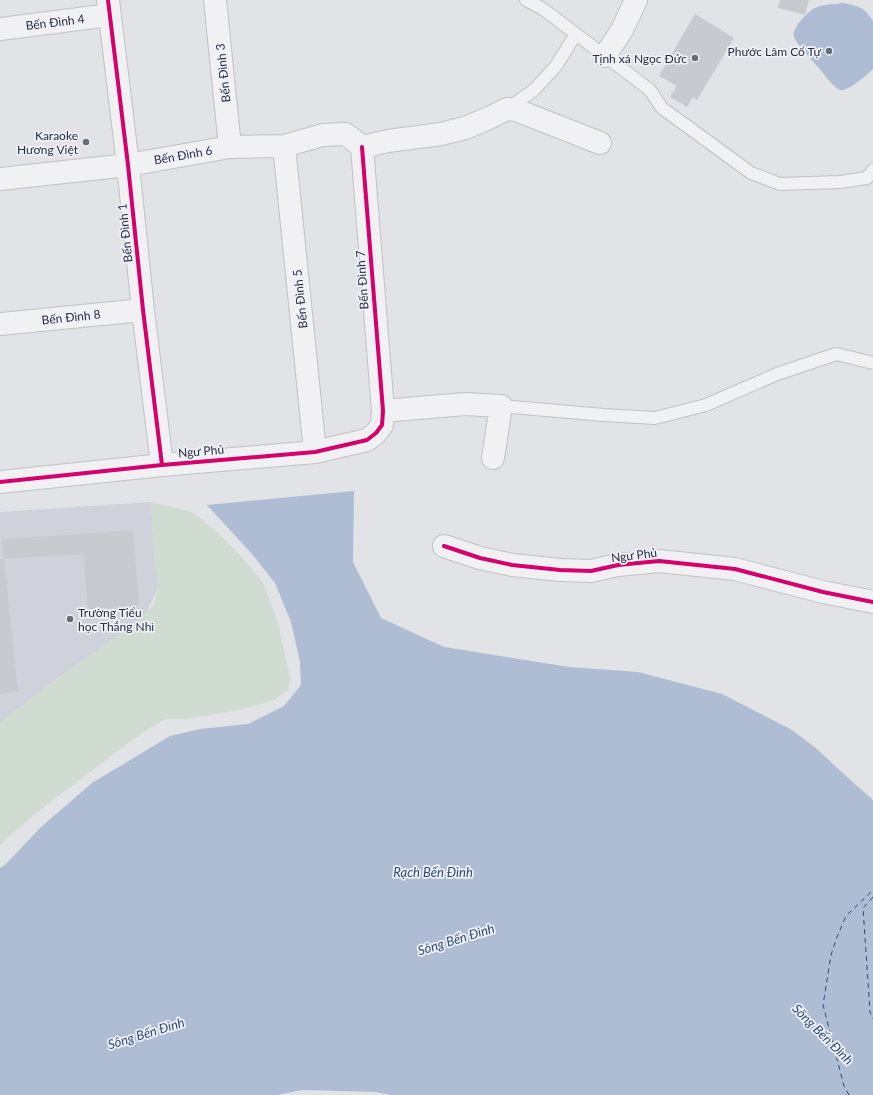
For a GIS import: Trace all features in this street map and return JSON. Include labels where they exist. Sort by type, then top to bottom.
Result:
[{"type":"street","name":"Bến Đình 3","points":[[215,0],[230,147]]},
{"type":"street","points":[[605,56],[622,30],[636,0]]},
{"type":"street","name":"Bến Đình 4","points":[[0,28],[109,7]]},
{"type":"street","name":"Bến Đình 1","points":[[109,7],[162,465]]},
{"type":"street","points":[[362,147],[388,140],[419,138],[452,132],[489,118],[507,109],[516,110],[600,143]]},
{"type":"street","name":"Bến Đình 6","points":[[0,179],[128,165],[230,147],[284,146],[323,136],[345,134],[362,147]]},
{"type":"street","name":"Bến Đình 5","points":[[284,146],[316,452]]},
{"type":"street","name":"Bến Đình 7","points":[[362,147],[383,411]]},
{"type":"street","name":"Bến Đình 8","points":[[0,324],[143,310]]},
{"type":"street","points":[[383,411],[465,404],[501,406],[493,458]]},
{"type":"street","name":"Ngư Phủ","points":[[0,482],[162,465],[316,452],[367,440],[376,433],[382,425],[383,411]]},
{"type":"street","name":"Ngư Phủ","points":[[444,546],[480,558],[512,565],[560,570],[591,571],[618,565],[659,561],[735,569],[823,592],[873,602]]},
{"type":"lane","points":[[526,0],[543,9],[650,90],[662,108],[751,173],[780,184],[787,184],[840,182],[867,178],[873,170]]},
{"type":"lane","points":[[507,109],[534,90],[556,66],[576,34]]},
{"type":"lane","points":[[501,406],[655,418],[706,405],[777,374],[836,354],[873,363]]},
{"type":"shaded area","name":"Trường Tiểu học Thắng Nhì","points":[[151,502],[154,555],[159,585],[147,612],[132,626],[54,681],[0,723],[0,512]]},
{"type":"shaded area","points":[[151,502],[192,512],[218,533],[256,574],[264,585],[278,623],[290,678],[288,690],[273,701],[234,711],[187,719],[164,719],[132,740],[36,813],[0,845],[0,723],[54,681],[132,626],[153,606],[159,585],[154,555]]},
{"type":"water","points":[[844,3],[861,8],[873,21],[873,69],[853,86],[840,90],[801,48],[795,40],[794,33],[798,24],[805,15],[817,7]]},
{"type":"water","name":"Rạch Bến Đình","points":[[354,491],[353,562],[381,618],[444,647],[569,667],[638,672],[722,694],[792,730],[817,749],[873,800],[873,1095],[391,1095],[376,1092],[302,1090],[277,1095],[0,1095],[0,868],[5,865],[41,827],[92,783],[170,736],[200,729],[248,724],[284,706],[301,685],[300,662],[291,622],[275,583],[252,554],[207,505]]},
{"type":"building","points":[[780,0],[809,0],[805,15],[778,8]]},
{"type":"building","points":[[695,14],[734,38],[697,100],[693,97],[687,107],[670,97],[677,86],[659,76]]},
{"type":"building","points":[[133,530],[139,605],[88,610],[83,548],[83,554],[4,559],[2,539]]},
{"type":"building","points":[[0,559],[4,559],[18,692],[0,694]]},
{"type":"ferry route","points":[[849,1095],[844,1086],[823,1005],[831,955],[846,916],[873,890]]},
{"type":"ferry route","points":[[873,897],[863,908],[870,1012],[873,1019]]},
{"type":"cycle path","points":[[108,0],[162,465]]},
{"type":"cycle path","points":[[0,482],[162,465],[315,452],[367,440],[376,433],[382,425],[383,411],[362,147]]},
{"type":"cycle path","points":[[444,546],[480,558],[512,565],[560,570],[591,571],[618,565],[659,561],[735,569],[823,592],[873,602]]},
{"type":"place","name":"Phước Lâm Cổ Tự","points":[[829,51]]},
{"type":"place","name":"Tịnh xá Ngọc Đức","points":[[695,58]]},
{"type":"place","name":"Karaoke Hương Việt","points":[[86,142]]},
{"type":"place","name":"Trường Tiểu học Thắng Nhì","points":[[70,619]]},
{"type":"water label","name":"Sông Bến Đình","points":[[456,939]]},
{"type":"water label","name":"Sông Bến Đình","points":[[146,1033]]},
{"type":"water label","name":"Sông Bến Đình","points":[[823,1034]]}]
